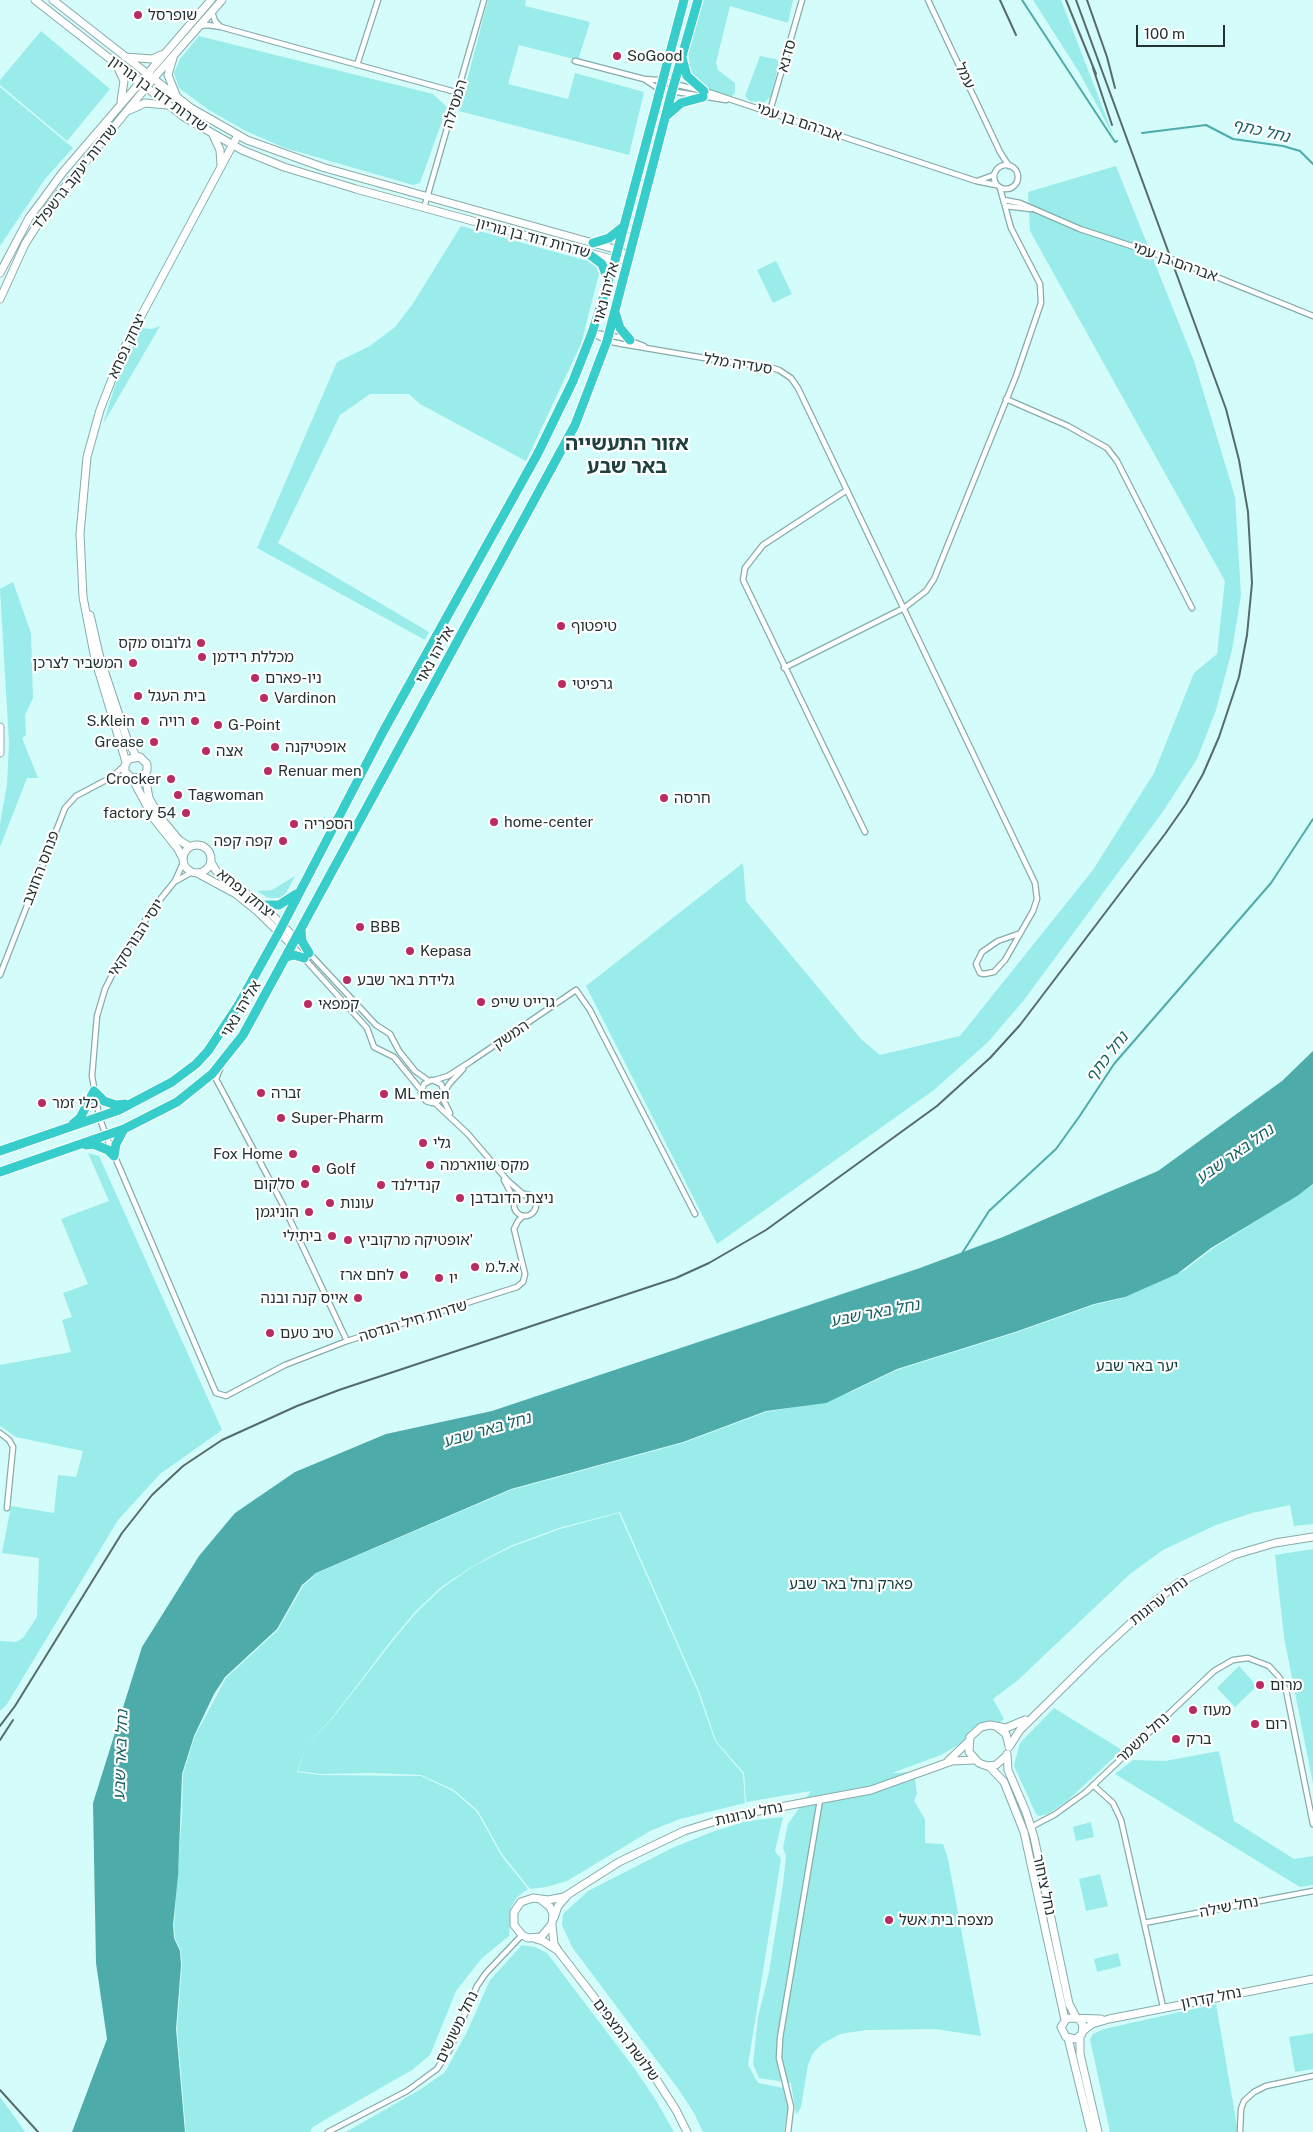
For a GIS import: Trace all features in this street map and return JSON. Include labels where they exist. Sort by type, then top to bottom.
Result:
[{"type":"highway","name":"אליהו נאוי","points":[[0,1151],[132,1104],[185,1074],[208,1051],[239,1004],[281,928],[384,730],[547,436],[592,333],[615,260],[684,0]]},
{"type":"highway","name":"אליהו נאוי","points":[[0,1172],[124,1129],[177,1102],[196,1089],[222,1063],[243,1035],[556,462],[585,403],[608,337],[673,87],[698,0]]},
{"type":"highway","points":[[665,118],[670,111],[681,103],[703,94],[687,76],[682,56]]},
{"type":"highway","points":[[593,243],[609,238],[624,225]]},
{"type":"highway","points":[[586,252],[602,264],[607,272],[608,282]]},
{"type":"highway","points":[[615,309],[620,328],[630,340]]},
{"type":"highway","points":[[258,902],[264,905],[279,904],[293,897],[302,888]]},
{"type":"highway","points":[[287,957],[294,955],[307,956],[302,942],[301,929]]},
{"type":"highway","points":[[70,1126],[80,1118],[94,1090],[104,1101],[111,1104],[132,1104]]},
{"type":"highway","points":[[114,1156],[116,1144],[124,1129]]},
{"type":"highway","points":[[78,1146],[94,1144],[108,1150],[114,1156]]},
{"type":"street","name":"שדרות דוד בן גוריון","points":[[34,0],[168,105],[233,146],[284,167],[424,208],[615,260],[629,258]]},
{"type":"street","name":"שדרות דוד בן גוריון","points":[[53,0],[178,98],[238,136],[296,159],[618,250],[629,258]]},
{"type":"street","name":"שדרות יעקב גרשפלד","points":[[0,273],[16,239],[38,206],[138,82],[211,0]]},
{"type":"street","name":"שדרות יעקב גרשפלד","points":[[0,299],[15,263],[37,223],[123,114],[222,0]]},
{"type":"street","points":[[357,65],[378,0]]},
{"type":"street","name":"המסילה","points":[[424,208],[459,93],[484,0]]},
{"type":"street","name":"סדנא","points":[[770,111],[802,0]]},
{"type":"street","name":"עמל","points":[[928,0],[1000,152],[1009,166]]},
{"type":"street","points":[[212,11],[215,21],[221,27]]},
{"type":"street","points":[[199,26],[221,27],[459,93]]},
{"type":"street","points":[[125,57],[152,59],[164,54]]},
{"type":"street","points":[[174,55],[168,76],[178,98]]},
{"type":"street","name":"אברהם בן עמי","points":[[575,61],[673,87],[737,101],[998,187]]},
{"type":"street","points":[[117,65],[124,81],[121,103]]},
{"type":"street","name":"אברהם בן עמי","points":[[644,79],[703,94]]},
{"type":"street","points":[[123,114],[145,102],[168,105]]},
{"type":"street","points":[[212,134],[220,150],[221,167]]},
{"type":"street","name":"יצחק נפחא","points":[[126,763],[92,644],[81,576],[80,534],[83,484],[87,457],[100,410],[116,365],[136,324],[238,136]]},
{"type":"street","name":"עמל","points":[[999,167],[1000,152]]},
{"type":"street","points":[[976,181],[994,175],[999,167],[1009,166],[1015,169],[1018,176],[1017,183],[1012,188],[1006,202]]},
{"type":"street","points":[[784,668],[904,608],[926,591],[934,579],[1006,399],[1041,303],[1040,284],[1011,228],[1006,202],[994,175]]},
{"type":"street","points":[[998,187],[1012,188]]},
{"type":"street","name":"אברהם בן עמי","points":[[1006,202],[1037,210],[1080,229],[1177,261],[1313,316]]},
{"type":"street","name":"סעדיה מלל","points":[[592,333],[650,348],[734,363],[766,366],[779,370],[791,378],[808,408],[1035,882],[1037,899],[1033,911],[998,970],[988,974],[980,973],[976,964],[982,952],[998,941],[1018,934]]},
{"type":"street","name":"סעדיה מלל","points":[[608,337],[630,340],[650,348]]},
{"type":"street","points":[[1006,399],[1068,426],[1106,448],[1117,462],[1192,608]]},
{"type":"street","points":[[847,490],[763,544],[745,568],[744,585],[865,832]]},
{"type":"street","name":"יצחק נפחא","points":[[81,576],[100,658],[127,739],[136,756]]},
{"type":"street","points":[[0,727],[0,753]]},
{"type":"street","points":[[183,861],[185,852],[190,847],[198,845],[206,848],[211,855],[211,862],[206,870],[194,873],[183,861],[178,849],[154,820],[130,777],[126,763],[136,756],[143,759],[147,764],[145,775],[149,798],[159,816],[179,840],[190,847]]},
{"type":"street","name":"פנחס החוצב","points":[[0,975],[65,808],[79,794],[106,780],[126,763]]},
{"type":"street","points":[[130,777],[139,779],[145,775]]},
{"type":"street","name":"פנחס החוצב","points":[[106,780],[130,777]]},
{"type":"street","name":"יוסי הבורסקאי","points":[[183,861],[175,882],[144,921],[121,957],[105,988],[97,1016],[92,1076],[99,1116],[106,1136],[214,1388]]},
{"type":"street","name":"יצחק נפחא","points":[[211,862],[221,875],[258,902],[281,928]]},
{"type":"street","name":"יצחק נפחא","points":[[194,873],[211,878],[236,894],[281,928]]},
{"type":"street","name":"יוסי הבורסקאי","points":[[175,882],[194,873]]},
{"type":"street","points":[[281,928],[382,1030],[388,1032],[416,1071],[441,1084],[443,1094],[455,1120]]},
{"type":"street","points":[[307,956],[364,1024],[372,1037],[374,1047],[384,1050],[394,1057],[421,1090],[426,1101],[435,1102],[455,1120],[500,1172],[524,1195],[532,1198],[536,1207],[532,1213],[523,1216],[514,1210],[515,1200],[500,1172]]},
{"type":"street","name":"המשק","points":[[432,1081],[448,1076],[576,990],[590,1010],[695,1214]]},
{"type":"street","points":[[372,1037],[376,1032],[382,1030]]},
{"type":"street","points":[[384,1050],[389,1048],[392,1040]]},
{"type":"street","name":"המשק","points":[[443,1094],[470,1062]]},
{"type":"street","points":[[222,1063],[216,1079],[284,1208],[347,1341]]},
{"type":"street","points":[[421,1090],[424,1084],[432,1081]]},
{"type":"street","points":[[435,1102],[443,1094]]},
{"type":"street","points":[[515,1200],[524,1195]]},
{"type":"street","name":"שדרות חיל הנדסה","points":[[214,1388],[218,1394],[226,1396],[286,1365],[347,1341],[408,1321],[458,1308],[519,1286],[523,1282],[525,1274],[514,1229],[523,1216]]},
{"type":"street","points":[[0,1433],[9,1440],[13,1447],[6,1508]]},
{"type":"street","name":"נחל ערוגות","points":[[1008,1750],[1015,1735],[1034,1715],[1147,1608],[1178,1584],[1234,1555],[1275,1543],[1313,1537]]},
{"type":"street","name":"נחל משמר","points":[[1031,1827],[1060,1811],[1093,1785],[1214,1671],[1233,1660],[1255,1660],[1275,1671],[1286,1690],[1313,1824]]},
{"type":"street","name":"נחל ערוגות","points":[[996,1726],[1014,1727],[1034,1715]]},
{"type":"street","points":[[987,1725],[996,1726],[1006,1734],[1008,1750],[1001,1762],[989,1766],[981,1765],[974,1760],[969,1752],[968,1742],[978,1728],[987,1725]]},
{"type":"street","name":"נחל ערוגות","points":[[941,1765],[958,1754],[968,1742]]},
{"type":"street","name":"נחל ציחור","points":[[1008,1750],[1008,1770],[1031,1827],[1069,2004],[1077,2018]]},
{"type":"street","name":"נחל ערוגות","points":[[540,1899],[556,1900],[569,1894],[619,1862],[684,1831],[732,1816],[872,1790],[952,1761],[974,1760]]},
{"type":"street","name":"נחל ציחור","points":[[989,1766],[1004,1782],[1024,1832],[1065,2020]]},
{"type":"street","points":[[1093,1785],[1113,1803],[1119,1814],[1163,2007]]},
{"type":"street","points":[[788,2132],[791,2107],[779,2058],[780,2038],[820,1800]]},
{"type":"street","name":"נחל שילה","points":[[1144,1923],[1313,1891]]},
{"type":"street","name":"נחל ערוגות","points":[[553,1922],[558,1906],[569,1894]]},
{"type":"street","points":[[527,1899],[540,1899],[550,1908],[553,1922],[546,1934],[535,1938],[522,1935],[517,1931],[513,1919],[516,1907],[527,1899]]},
{"type":"street","name":"שלושת המצפים","points":[[553,1922],[554,1944],[559,1952],[649,2068],[676,2110],[687,2132]]},
{"type":"street","name":"נחל משושים","points":[[328,2132],[407,2091],[437,2068],[450,2048],[477,1986],[486,1973],[522,1935]]},
{"type":"street","name":"שלושת המצפים","points":[[535,1938],[559,1952]]},
{"type":"street","name":"נחל קדרון","points":[[1082,2033],[1092,2024],[1109,2019],[1313,1978]]},
{"type":"street","points":[[1091,2132],[1068,2038],[1062,2030],[1065,2020],[1077,2018],[1083,2024],[1080,2054],[1098,2132]]},
{"type":"street","name":"נחל קדרון","points":[[1077,2018],[1109,2019]]},
{"type":"street","points":[[1068,2038],[1082,2033]]},
{"type":"street","points":[[1240,2132],[1241,2109],[1244,2101],[1254,2092],[1275,2084],[1313,2076]]},
{"type":"green space","points":[[488,0],[526,0],[525,6],[590,22],[578,60],[519,45],[508,84],[568,99],[575,73],[644,92],[629,155],[459,111]]},
{"type":"green space","points":[[703,0],[793,0],[788,23],[730,6],[716,63],[718,70],[735,83],[735,93],[731,97],[701,87],[691,72],[688,53]]},
{"type":"green space","points":[[1033,0],[1061,0],[1114,137],[1079,72]]},
{"type":"green space","points":[[41,31],[110,89],[67,141],[0,85],[0,80]]},
{"type":"green space","points":[[199,36],[433,94],[447,107],[420,183],[413,185],[285,148],[244,130],[209,110],[179,88],[174,73],[180,59]]},
{"type":"green space","points":[[760,56],[776,59],[779,63],[771,96],[764,103],[750,101],[745,96]]},
{"type":"green space","points":[[0,87],[73,148],[45,179],[0,246]]},
{"type":"green space","points":[[1116,166],[1194,361],[1235,497],[1241,595],[1232,650],[1216,710],[1197,759],[1162,813],[1024,1000],[988,1042],[934,1090],[717,1244],[586,986],[743,863],[746,901],[861,1039],[880,1055],[960,1036],[1093,870],[1154,773],[1194,673],[1217,654],[1225,581],[1030,231],[1028,192]]},
{"type":"green space","points":[[461,226],[588,261],[596,267],[599,274],[581,344],[526,461],[420,404],[409,394],[370,394],[340,415],[278,543],[429,632],[425,640],[257,548],[337,362],[370,346],[395,327],[412,305]]},
{"type":"green space","points":[[776,261],[792,294],[773,303],[757,270]]},
{"type":"green space","points":[[160,326],[103,424],[119,373],[141,328],[152,329]]},
{"type":"green space","points":[[13,582],[31,633],[33,698],[25,715],[26,735],[22,738],[38,778],[27,778],[0,847],[0,824],[7,784],[9,743],[0,589]]},
{"type":"green space","points":[[295,876],[286,893],[280,898],[268,898],[257,891],[272,890]]},
{"type":"green space","points":[[88,1153],[99,1156],[222,1430],[160,1474],[118,1520],[7,1704],[0,1711],[0,1641],[16,1642],[23,1638],[37,1617],[39,1558],[2,1553],[11,1506],[54,1513],[58,1475],[76,1477],[83,1451],[16,1437],[0,1426],[0,1365],[71,1352],[62,1320],[72,1317],[63,1293],[88,1284],[61,1219],[109,1201]]},
{"type":"green space","name":"פארק נחל באר שבע","points":[[1313,1185],[1313,1524],[1294,1526],[1290,1505],[1252,1513],[1216,1525],[1163,1550],[1130,1574],[1017,1681],[993,1699],[1004,1719],[999,1723],[977,1725],[970,1730],[963,1742],[941,1755],[892,1773],[914,1772],[917,1794],[914,1801],[925,1819],[925,1843],[943,1844],[948,1859],[981,2036],[935,2029],[866,2030],[840,2034],[822,2044],[813,2053],[808,2065],[801,2107],[796,2115],[791,2083],[759,2078],[753,2064],[758,2017],[769,1972],[783,1884],[786,1856],[783,1848],[788,1824],[811,1791],[746,1802],[744,1773],[716,1741],[699,1691],[620,1512],[559,1528],[510,1546],[471,1567],[440,1588],[415,1612],[332,1718],[305,1747],[297,1772],[319,1775],[421,1776],[453,1791],[477,1812],[501,1855],[528,1889],[517,1897],[511,1907],[509,1936],[482,1958],[456,1991],[430,2055],[412,2070],[313,2127],[310,2132],[186,2132],[177,2029],[182,1965],[181,1951],[175,1938],[174,1925],[183,1774],[195,1736],[226,1678],[278,1630],[303,1586],[317,1573],[511,1490],[683,1443],[766,1412],[802,1406],[851,1392],[897,1370],[1015,1333],[1094,1305],[1120,1299],[1185,1270],[1212,1249]]},
{"type":"green space","points":[[619,1513],[698,1692],[715,1741],[743,1774],[745,1803],[680,1819],[650,1831],[567,1881],[530,1889],[502,1854],[478,1811],[454,1790],[421,1775],[371,1773],[320,1774],[298,1771],[305,1747],[332,1719],[416,1613],[441,1589],[472,1567],[511,1547],[560,1529]]},
{"type":"green space","points":[[1313,1549],[1313,1784],[1284,1637],[1275,1555]]},
{"type":"green space","points":[[1239,1666],[1257,1686],[1235,1707],[1217,1688]]},
{"type":"green space","points":[[1054,1708],[1122,1750],[1068,1800],[1048,1814],[1039,1816],[1036,1814],[1014,1766],[1020,1743]]},
{"type":"green space","points":[[1219,1751],[1234,1821],[1294,1859],[1313,1856],[1313,1885],[1300,1887],[1115,1774],[1133,1760],[1165,1761]]},
{"type":"green space","points":[[783,1817],[775,1851],[781,1859],[748,2065],[758,2083],[783,2088],[788,2107],[784,2132],[703,2132],[694,2113],[679,2090],[572,1947],[562,1925],[563,1914],[588,1891],[672,1848],[712,1832],[747,1821]]},
{"type":"green space","points":[[1091,1822],[1094,1837],[1076,1841],[1073,1827]]},
{"type":"green space","points":[[1100,1874],[1108,1906],[1086,1911],[1079,1879]]},
{"type":"green space","points":[[522,1945],[535,1947],[547,1953],[634,2068],[654,2097],[674,2132],[346,2132],[421,2089],[445,2072],[467,2032],[490,1980]]},
{"type":"green space","points":[[1118,1953],[1121,1966],[1097,1972],[1094,1959]]},
{"type":"green space","points":[[1216,2004],[1238,2132],[1110,2132],[1090,2039],[1093,2034],[1104,2029]]},
{"type":"green space","points":[[1313,2033],[1313,2069],[1295,2072],[1289,2037]]},
{"type":"green space","points":[[0,2097],[21,2126],[25,2132],[0,2132]]},
{"type":"water","name":"נחל באר שבע","points":[[1313,1051],[1313,1184],[1297,1196],[1211,1248],[1177,1274],[1125,1297],[1094,1304],[1015,1332],[897,1369],[826,1403],[766,1411],[683,1442],[511,1489],[316,1573],[302,1585],[277,1629],[225,1677],[214,1694],[194,1736],[182,1774],[178,1876],[173,1925],[174,1938],[180,1951],[181,1965],[176,2029],[185,2132],[72,2132],[107,2039],[96,1963],[93,1803],[142,1647],[199,1556],[235,1513],[295,1472],[386,1434],[492,1411],[920,1268],[1003,1237],[1158,1171],[1282,1081]]},
{"type":"waterway","name":"נחל כתף","points":[[1022,0],[1115,142],[1117,141]]},
{"type":"waterway","name":"נחל כתף","points":[[1142,133],[1206,125],[1233,139],[1283,146],[1300,151],[1313,164]]},
{"type":"waterway","name":"נחל כתף","points":[[961,1255],[989,1211],[1056,1149],[1114,1064],[1271,883],[1313,819]]},
{"type":"railway","points":[[1000,0],[1016,35]]},
{"type":"railway","points":[[1066,0],[1096,74]]},
{"type":"railway","points":[[0,1726],[15,1706],[122,1533],[152,1495],[183,1466],[222,1440],[297,1406],[339,1390],[676,1278],[709,1263],[766,1230],[937,1106],[990,1058],[1020,1025],[1186,804],[1203,774],[1219,737],[1239,677],[1247,635],[1252,583],[1248,512],[1239,460],[1226,409],[1076,0]]},
{"type":"railway","points":[[1087,0],[1107,57],[1115,88]]},
{"type":"railway","points":[[1093,68],[1112,125]]},
{"type":"railway","points":[[0,1740],[13,1720]]},
{"type":"railway","points":[[0,2090],[38,2132]]},
{"type":"place","name":"שופרסל","points":[[138,15]]},
{"type":"place","name":"SoGood","points":[[617,56]]},
{"type":"place","name":"טיפטוף","points":[[561,626]]},
{"type":"place","name":"גלובוס מקס","points":[[201,643]]},
{"type":"place","name":"מכללת רידמן","points":[[202,657]]},
{"type":"place","name":"המשביר לצרכן","points":[[133,663]]},
{"type":"place","name":"ניו-פארם","points":[[255,678]]},
{"type":"place","name":"גרפיטי","points":[[562,684]]},
{"type":"place","name":"בית העגל","points":[[138,696]]},
{"type":"place","name":"Vardinon","points":[[264,698]]},
{"type":"place","name":"S.Klein","points":[[145,721]]},
{"type":"place","name":"רויה","points":[[195,721]]},
{"type":"place","name":"G-Point","points":[[218,725]]},
{"type":"place","name":"Grease","points":[[154,742]]},
{"type":"place","name":"אופטיקנה","points":[[275,747]]},
{"type":"place","name":"אצה","points":[[206,751]]},
{"type":"place","name":"Renuar men","points":[[268,771]]},
{"type":"place","name":"Crocker","points":[[171,779]]},
{"type":"place","name":"Tagwoman","points":[[178,795]]},
{"type":"place","name":"חרסה","points":[[664,798]]},
{"type":"place","name":"factory 54","points":[[186,813]]},
{"type":"place","name":"home-center","points":[[494,822]]},
{"type":"place","name":"הספריה","points":[[294,824]]},
{"type":"place","name":"קפה קפה","points":[[283,841]]},
{"type":"place","name":"BBB","points":[[360,927]]},
{"type":"place","name":"Kepasa","points":[[410,951]]},
{"type":"place","name":"גלידת באר שבע","points":[[347,980]]},
{"type":"place","name":"גרייט שייפ","points":[[481,1002]]},
{"type":"place","name":"קמפאי","points":[[308,1004]]},
{"type":"place","name":"זברה","points":[[261,1093]]},
{"type":"place","name":"ML men","points":[[384,1094]]},
{"type":"place","name":"כלי זמר","points":[[42,1103]]},
{"type":"place","name":"Super-Pharm","points":[[281,1118]]},
{"type":"place","name":"גלי","points":[[423,1143]]},
{"type":"place","name":"Fox Home","points":[[293,1154]]},
{"type":"place","name":"מקס שווארמה","points":[[430,1165]]},
{"type":"place","name":"Golf","points":[[316,1169]]},
{"type":"place","name":"סלקום","points":[[305,1184]]},
{"type":"place","name":"קנדילנד","points":[[381,1185]]},
{"type":"place","name":"ניצת הדובדבן","points":[[460,1198]]},
{"type":"place","name":"עונות","points":[[330,1203]]},
{"type":"place","name":"הוניגמן","points":[[309,1212]]},
{"type":"place","name":"ביתילי","points":[[332,1236]]},
{"type":"place","name":"אופטיקה מרקוביץ'","points":[[348,1240]]},
{"type":"place","name":"א.ל.מ","points":[[475,1267]]},
{"type":"place","name":"לחם ארז","points":[[404,1275]]},
{"type":"place","name":"יו","points":[[439,1278]]},
{"type":"place","name":"אייס קנה ובנה","points":[[358,1298]]},
{"type":"place","name":"טיב טעם","points":[[270,1333]]},
{"type":"place","name":"מרום","points":[[1260,1685]]},
{"type":"place","name":"מעוז","points":[[1193,1710]]},
{"type":"place","name":"רום","points":[[1255,1724]]},
{"type":"place","name":"ברק","points":[[1176,1739]]},
{"type":"place","name":"מצפה בית אשל","points":[[889,1920]]},
{"type":"district","name":"אזור התעשייה באר שבע","points":[[627,456]]},
{"type":"park label","name":"יער באר שבע","points":[[1137,1366]]}]
